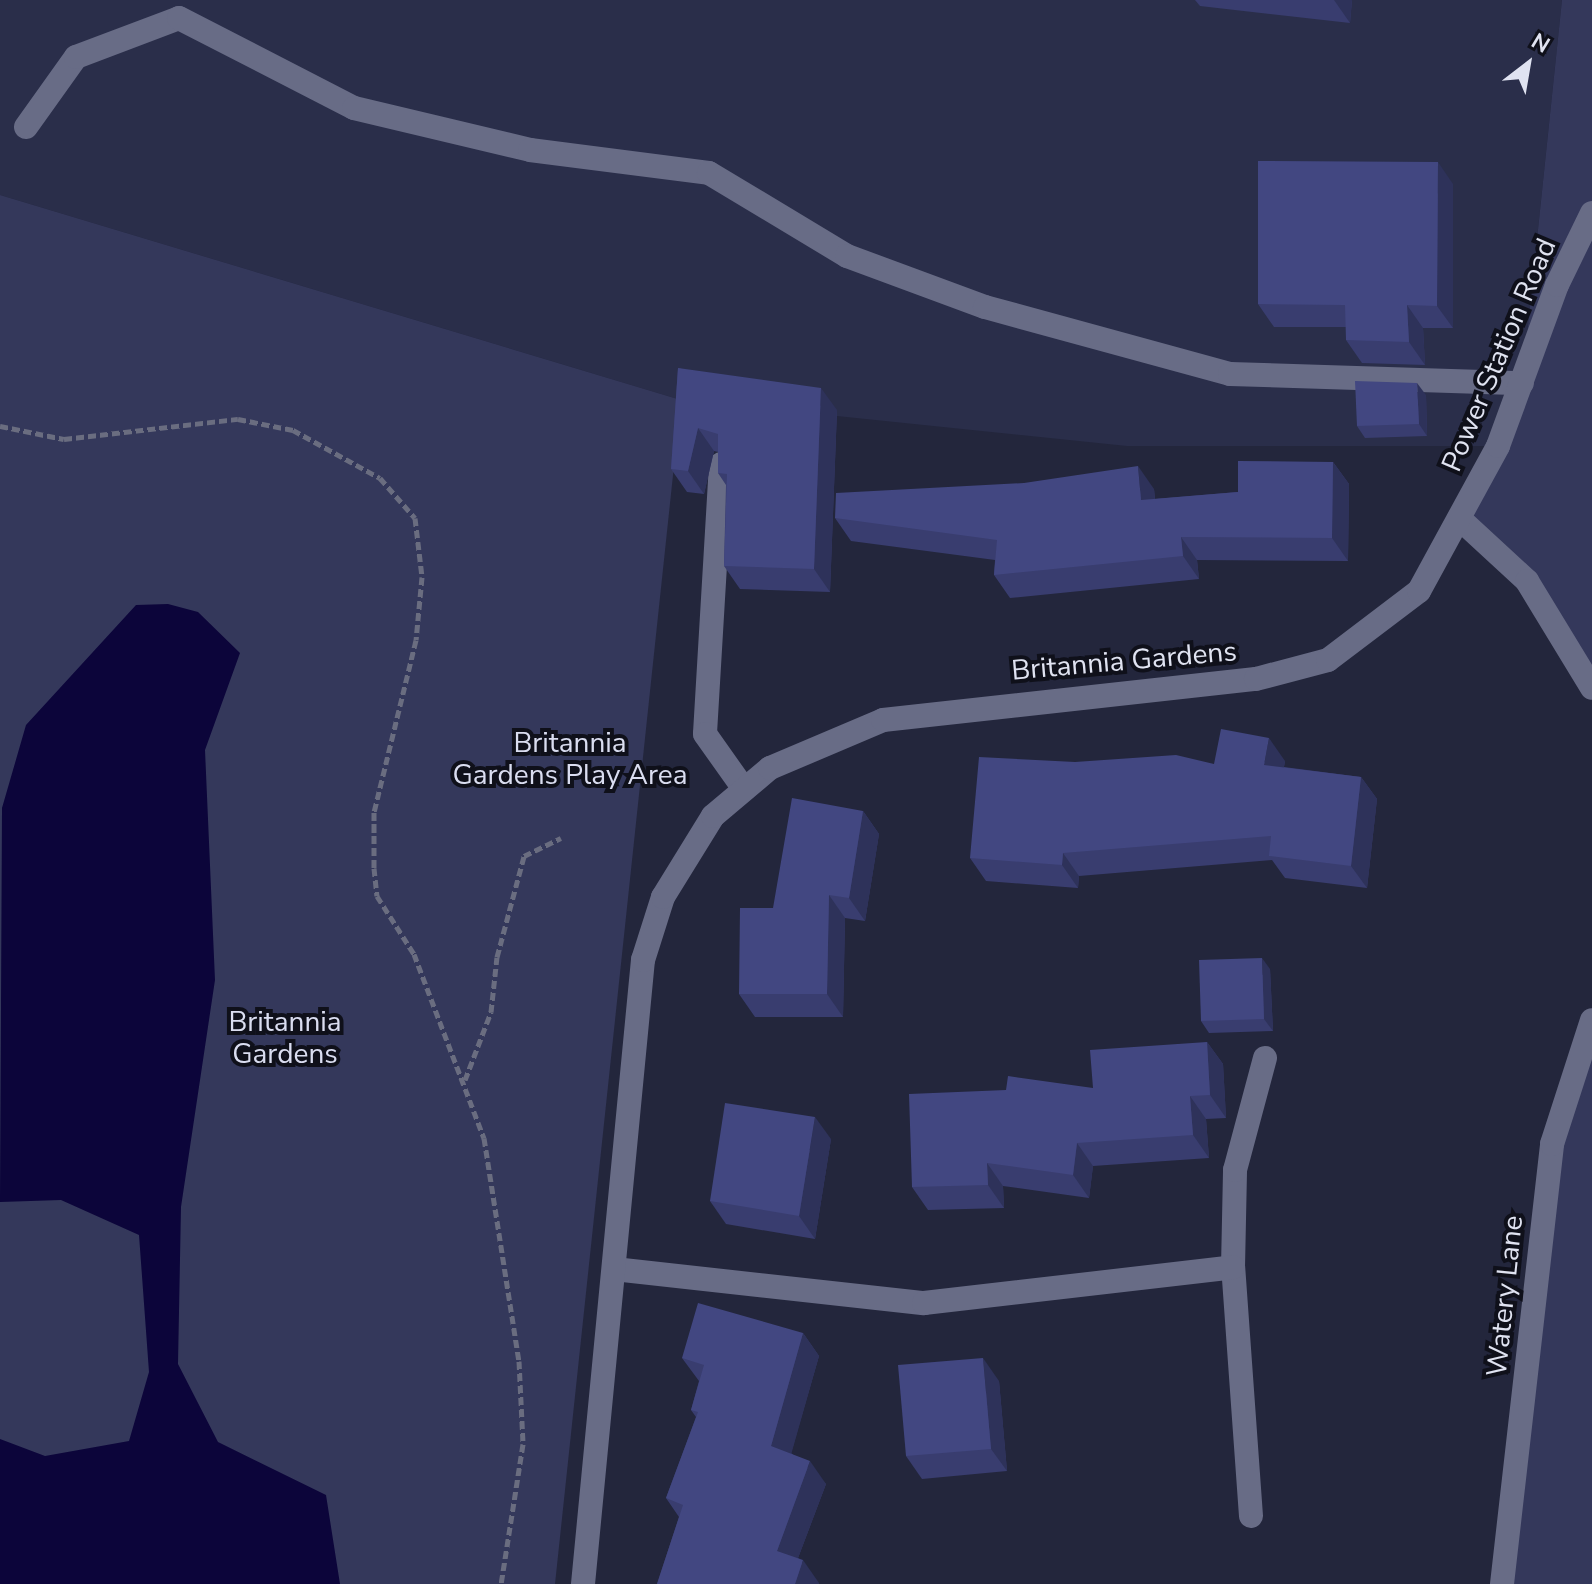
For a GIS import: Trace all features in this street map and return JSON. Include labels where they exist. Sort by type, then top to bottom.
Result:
[{"type":"street","points":[[26,127],[76,57],[179,18],[354,108],[530,150],[709,173],[847,256],[1092,337],[1230,374],[1522,383]]},
{"type":"street","name":"Power Station Road","points":[[1461,520],[1592,213]]},
{"type":"street","points":[[721,464],[705,734],[744,789]]},
{"type":"street","points":[[1461,520],[1527,581],[1592,688]]},
{"type":"street","name":"Britannia Gardens","points":[[583,1584],[643,960],[663,897],[713,816],[770,768],[883,720],[1256,679],[1328,660],[1419,591],[1461,520]]},
{"type":"street","name":"Watery Lane","points":[[1502,1584],[1552,1144],[1592,1020]]},
{"type":"street","points":[[1251,1516],[1233,1267],[1235,1170],[1265,1058]]},
{"type":"street","points":[[614,1269],[924,1303],[1233,1267]]},
{"type":"path","points":[[0,426],[64,439],[238,419],[293,430],[380,478],[415,518],[422,577],[416,640],[374,812],[374,868],[377,896],[414,954],[465,1080],[484,1138],[519,1361],[523,1444],[501,1584]]},
{"type":"path","points":[[465,1080],[491,1012],[497,957],[524,856],[561,838]]},
{"type":"shaded area","points":[[0,0],[1562,0],[1522,383],[1498,446],[1127,446],[681,400],[0,195]]},
{"type":"shaded area","points":[[168,604],[198,612],[240,653],[205,750],[215,980],[181,1207],[178,1364],[218,1442],[326,1495],[340,1584],[0,1584],[0,1439],[45,1456],[129,1441],[149,1372],[139,1235],[61,1200],[0,1202],[2,808],[26,725],[136,605]]},
{"type":"green space","points":[[1562,0],[1592,0],[1592,688],[1578,655],[1461,520],[1522,383]]},
{"type":"green space","name":"Britannia Gardens","points":[[0,195],[681,400],[555,1584],[0,1584]]},
{"type":"green space","points":[[1592,1020],[1592,1584],[1505,1584],[1552,1144]]},
{"type":"building","points":[[1258,161],[1438,162],[1437,306],[1407,305],[1409,342],[1346,340],[1345,305],[1258,304]]},
{"type":"building","points":[[678,368],[821,388],[814,569],[724,566],[727,474],[718,473],[718,434],[698,428],[688,471],[671,469]]},
{"type":"building","points":[[1355,381],[1417,383],[1419,424],[1357,426]]},
{"type":"building","points":[[1238,461],[1333,462],[1332,538],[1181,537],[1183,556],[994,575],[997,540],[835,518],[836,493],[1024,483],[1138,466],[1141,500],[1238,492]]},
{"type":"building","points":[[1221,729],[1269,738],[1264,765],[1361,777],[1351,866],[1269,856],[1271,836],[1063,853],[1062,865],[970,858],[979,757],[1075,762],[1176,755],[1214,764]]},
{"type":"building","points":[[792,798],[863,811],[849,898],[829,895],[827,994],[739,994],[740,908],[773,908]]},
{"type":"building","points":[[1262,958],[1264,1019],[1201,1021],[1199,960]]},
{"type":"building","points":[[1207,1042],[1210,1095],[1190,1096],[1193,1135],[1077,1143],[1073,1175],[987,1163],[988,1185],[912,1187],[909,1094],[1006,1090],[1008,1076],[1093,1088],[1090,1050]]},
{"type":"building","points":[[725,1103],[815,1117],[799,1216],[710,1201]]},
{"type":"building","points":[[698,1303],[803,1333],[771,1446],[810,1461],[777,1551],[803,1560],[795,1584],[657,1584],[683,1505],[666,1498],[698,1412],[691,1410],[704,1365],[682,1358]]},
{"type":"building","points":[[983,1358],[991,1449],[906,1456],[898,1365]]},
{"type":"park label","name":"Britannia Gardens Play Area","points":[[570,759]]}]
